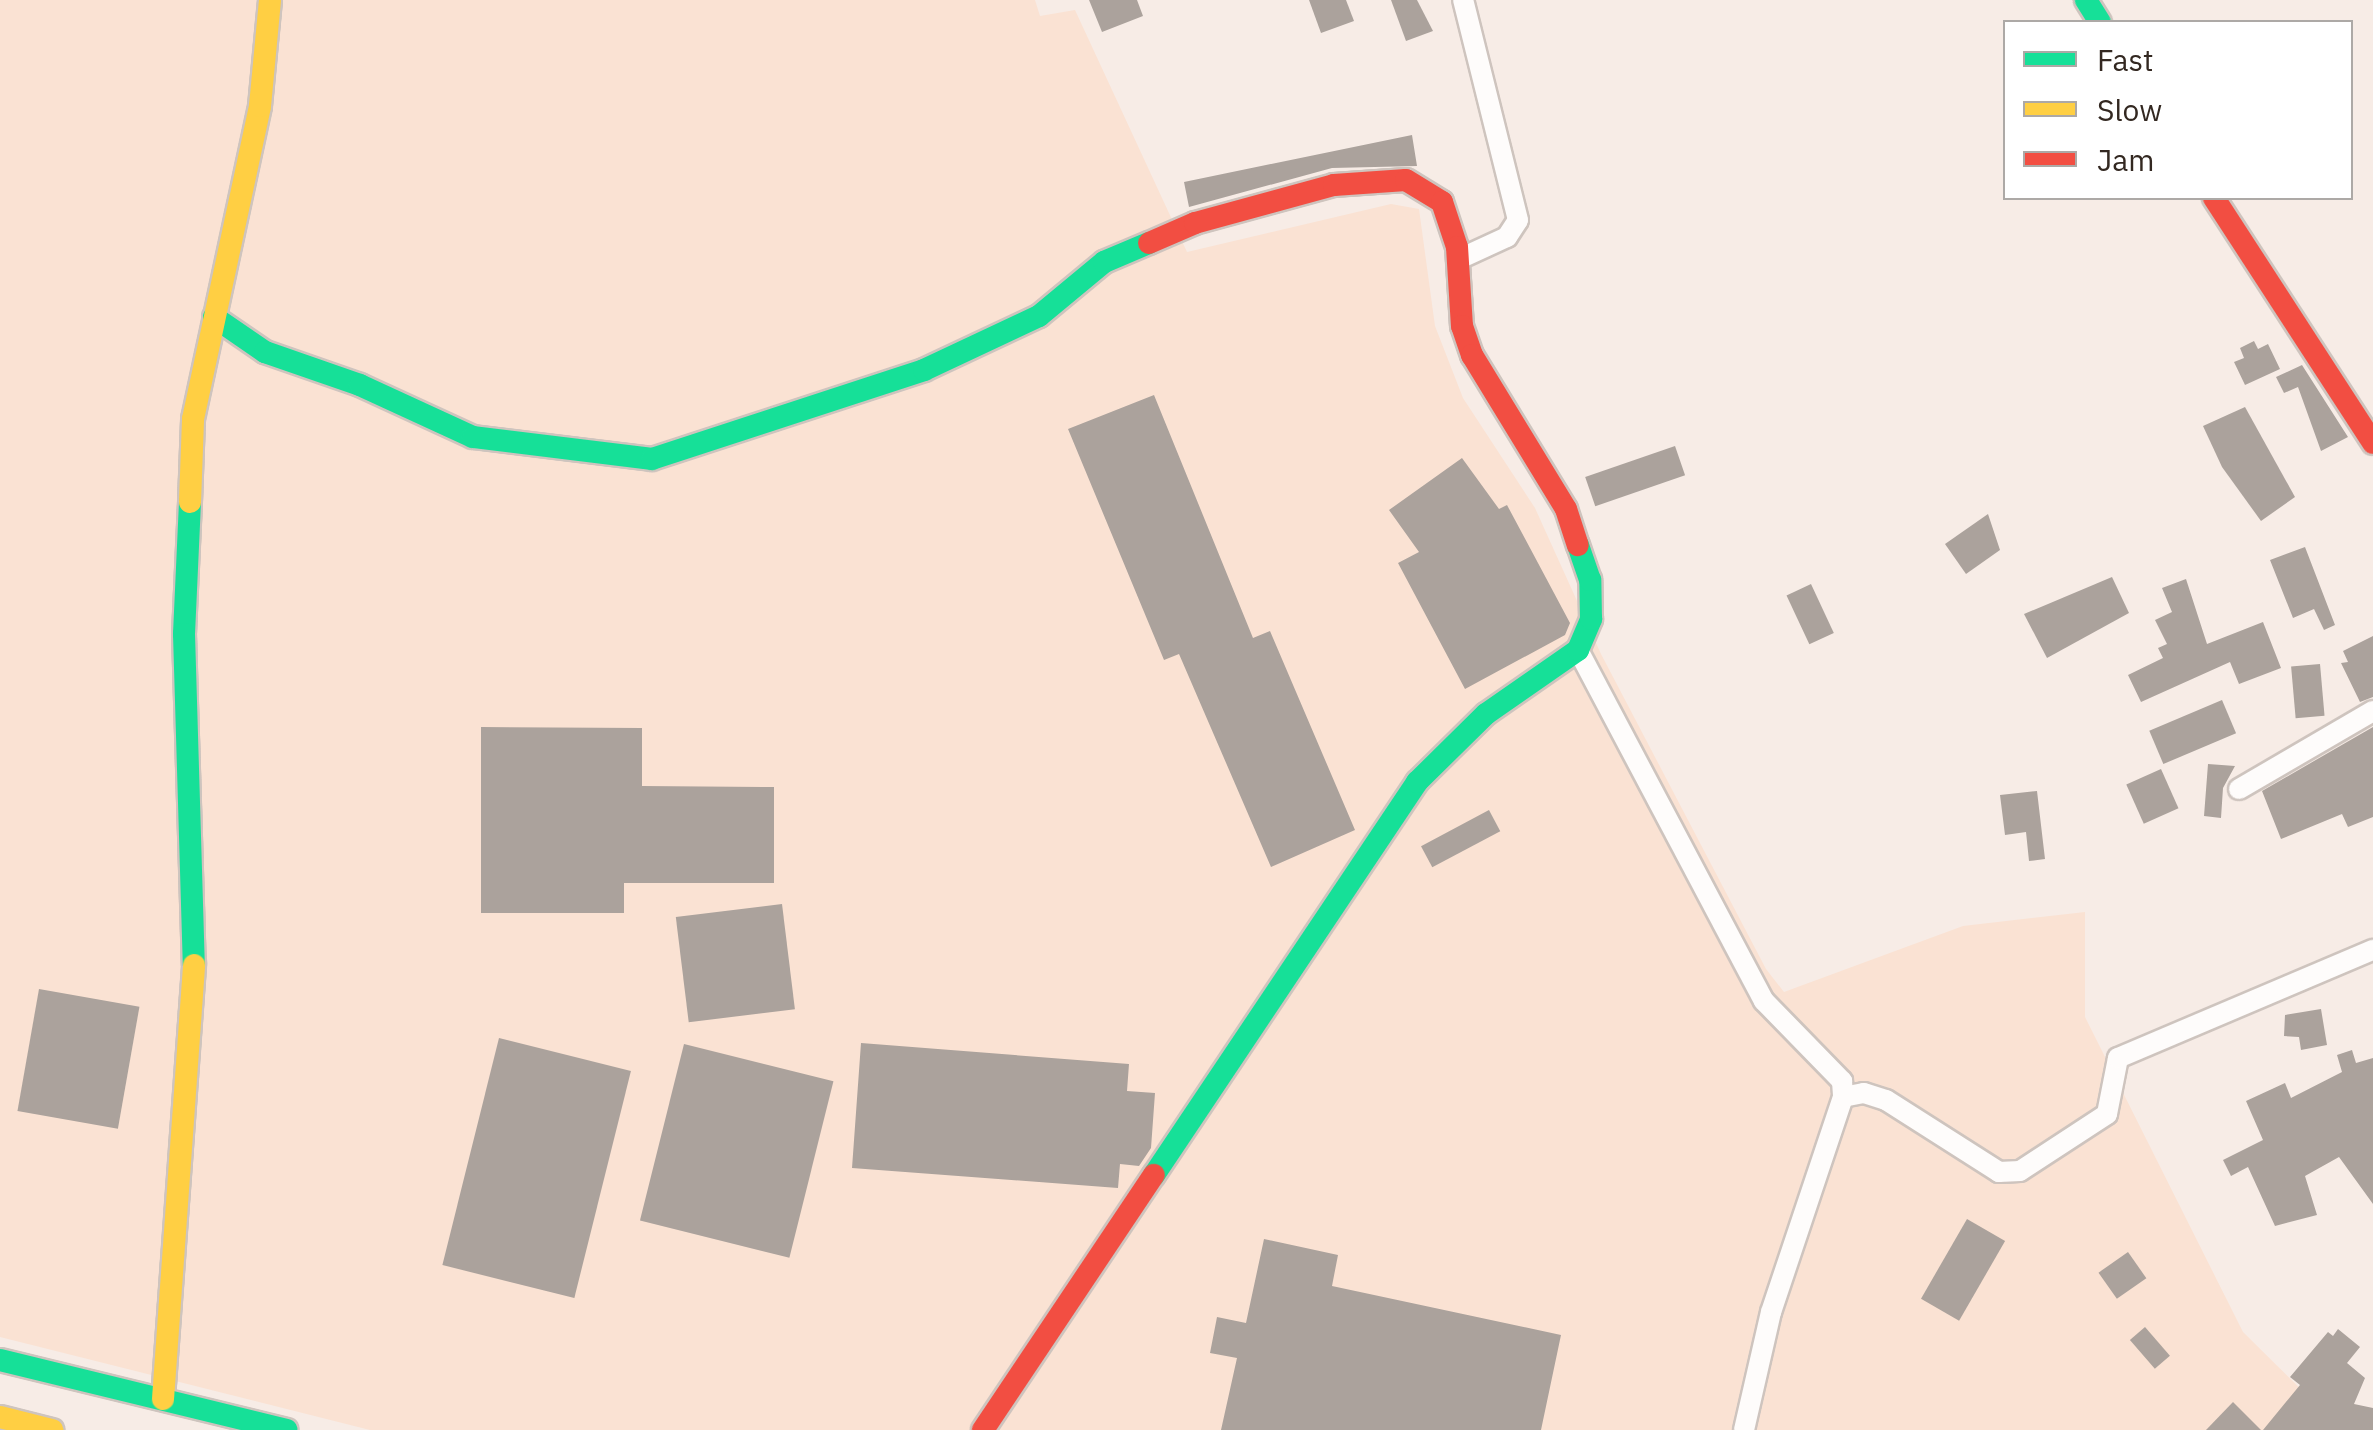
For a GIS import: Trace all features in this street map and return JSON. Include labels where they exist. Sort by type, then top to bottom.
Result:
[{"type":"main road","points":[[164,1399],[196,930],[184,634],[193,418],[260,106],[270,0]]},
{"type":"main road","points":[[214,317],[265,352],[360,384],[473,437],[652,458],[924,370],[1039,316],[1104,262],[1194,223],[1334,185],[1406,180],[1425,186],[1442,202],[1457,260],[1462,326],[1472,355],[1566,509],[1590,580],[1590,619],[1578,650],[1486,714],[1417,782],[983,1430]]},
{"type":"main road","points":[[2215,200],[2373,443]]},
{"type":"main road","points":[[0,1360],[287,1430]]},
{"type":"main road","points":[[0,1417],[52,1430]]},
{"type":"street","points":[[1457,260],[1506,237],[1518,220],[1463,0]]},
{"type":"street","points":[[1578,650],[1764,1001],[1842,1080],[1843,1097],[1771,1312],[1744,1430]]},
{"type":"street","points":[[2238,789],[2373,710]]},
{"type":"street","points":[[1843,1097],[1864,1092],[1886,1100],[1999,1172],[2020,1170],[2107,1114],[2118,1058],[2373,950]]},
{"type":"shaded area","points":[[0,0],[1035,0],[1040,16],[1075,10],[1187,252],[1391,204],[1419,209],[1435,326],[1463,398],[1535,508],[1601,654],[1766,969],[1784,992],[1963,926],[2085,912],[2085,1017],[2243,1332],[2342,1430],[370,1430],[0,1337]]},
{"type":"building","points":[[1089,0],[1137,0],[1143,16],[1102,32]]},
{"type":"building","points":[[1309,0],[1346,0],[1354,21],[1321,33]]},
{"type":"building","points":[[1391,0],[1417,0],[1433,31],[1406,41]]},
{"type":"building","points":[[1412,135],[1417,166],[1332,168],[1189,207],[1184,182]]},
{"type":"building","points":[[2254,341],[2258,349],[2268,344],[2280,369],[2245,385],[2234,362],[2244,358],[2240,348]]},
{"type":"building","points":[[2302,365],[2348,437],[2321,451],[2298,387],[2284,393],[2276,377]]},
{"type":"building","points":[[1154,395],[1253,638],[1270,631],[1355,830],[1271,867],[1179,654],[1164,660],[1068,429]]},
{"type":"building","points":[[2245,407],[2295,497],[2261,521],[2222,467],[2203,426]]},
{"type":"building","points":[[1675,446],[1685,475],[1595,506],[1585,477]]},
{"type":"building","points":[[1462,458],[1499,509],[1507,505],[1570,623],[1565,635],[1465,689],[1398,563],[1419,552],[1389,510]]},
{"type":"building","points":[[1988,514],[2000,550],[1966,574],[1945,544]]},
{"type":"building","points":[[2305,547],[2335,625],[2324,630],[2314,609],[2293,618],[2270,560]]},
{"type":"building","points":[[2112,577],[2129,613],[2047,658],[2024,614]]},
{"type":"building","points":[[2186,579],[2207,644],[2263,622],[2281,668],[2239,684],[2230,662],[2141,702],[2128,675],[2163,658],[2158,648],[2167,644],[2155,620],[2172,612],[2162,588]]},
{"type":"building","points":[[1811,584],[1834,633],[1809,644],[1787,595]]},
{"type":"building","points":[[2373,636],[2373,697],[2360,702],[2341,663],[2348,662],[2343,651]]},
{"type":"building","points":[[2320,664],[2325,716],[2296,718],[2291,667]]},
{"type":"building","points":[[2222,700],[2236,733],[2163,764],[2149,731]]},
{"type":"building","points":[[481,727],[642,728],[642,786],[774,787],[774,883],[624,883],[624,913],[481,913]]},
{"type":"building","points":[[2373,727],[2373,817],[2348,827],[2342,814],[2281,839],[2262,791]]},
{"type":"building","points":[[2208,764],[2235,766],[2223,788],[2221,818],[2204,816]]},
{"type":"building","points":[[2161,769],[2178,808],[2144,824],[2126,784]]},
{"type":"building","points":[[2037,791],[2045,859],[2029,861],[2026,832],[2005,835],[2000,795]]},
{"type":"building","points":[[1489,810],[1500,831],[1432,867],[1421,846]]},
{"type":"building","points":[[782,904],[795,1009],[689,1022],[676,917]]},
{"type":"building","points":[[39,989],[139,1007],[118,1129],[17,1111]]},
{"type":"building","points":[[2321,1009],[2327,1045],[2301,1050],[2299,1037],[2284,1036],[2285,1015]]},
{"type":"building","points":[[499,1038],[631,1071],[574,1298],[442,1265]]},
{"type":"building","points":[[861,1043],[1129,1064],[1127,1091],[1155,1093],[1151,1148],[1139,1166],[1120,1164],[1118,1188],[852,1168]]},
{"type":"building","points":[[684,1044],[833,1081],[789,1258],[640,1221]]},
{"type":"building","points":[[2352,1050],[2356,1063],[2373,1058],[2373,1204],[2339,1157],[2305,1176],[2317,1215],[2275,1226],[2248,1167],[2231,1176],[2223,1160],[2263,1140],[2246,1101],[2285,1083],[2291,1098],[2342,1072],[2337,1055]]},
{"type":"building","points":[[1967,1219],[2005,1241],[1959,1321],[1921,1299]]},
{"type":"building","points":[[1264,1239],[1338,1255],[1332,1286],[1561,1335],[1541,1430],[1221,1430],[1237,1358],[1210,1353],[1217,1317],[1246,1323]]},
{"type":"building","points":[[2128,1252],[2146,1278],[2117,1299],[2099,1273]]},
{"type":"building","points":[[2145,1327],[2170,1356],[2155,1369],[2130,1340]]},
{"type":"building","points":[[2338,1329],[2360,1347],[2347,1363],[2365,1378],[2354,1404],[2373,1408],[2373,1430],[2263,1430],[2300,1385],[2290,1377],[2328,1332],[2333,1336]]},
{"type":"building","points":[[2233,1402],[2261,1430],[2206,1430]]},
{"type":"traffic: fast","points":[[2086,0],[2099,20]]},
{"type":"traffic: fast","points":[[214,317],[265,352],[360,385],[473,437],[652,459],[924,370],[1039,316],[1104,262],[1149,243]]},
{"type":"traffic: fast","points":[[190,502],[184,634],[194,965]]},
{"type":"traffic: fast","points":[[1154,1175],[1417,782],[1486,714],[1578,650],[1591,619],[1590,580],[1578,545]]},
{"type":"traffic: fast","points":[[0,1360],[287,1430]]},
{"type":"traffic: slow","points":[[190,502],[193,419],[260,106],[270,0]]},
{"type":"traffic: slow","points":[[163,1399],[194,965]]},
{"type":"traffic: slow","points":[[0,1417],[52,1430]]},
{"type":"traffic: jam","points":[[1149,243],[1195,223],[1334,185],[1406,180],[1442,202],[1457,247],[1462,326],[1472,355],[1566,509],[1578,545]]},
{"type":"traffic: jam","points":[[2215,200],[2373,443]]},
{"type":"traffic: jam","points":[[983,1430],[1154,1175]]}]
